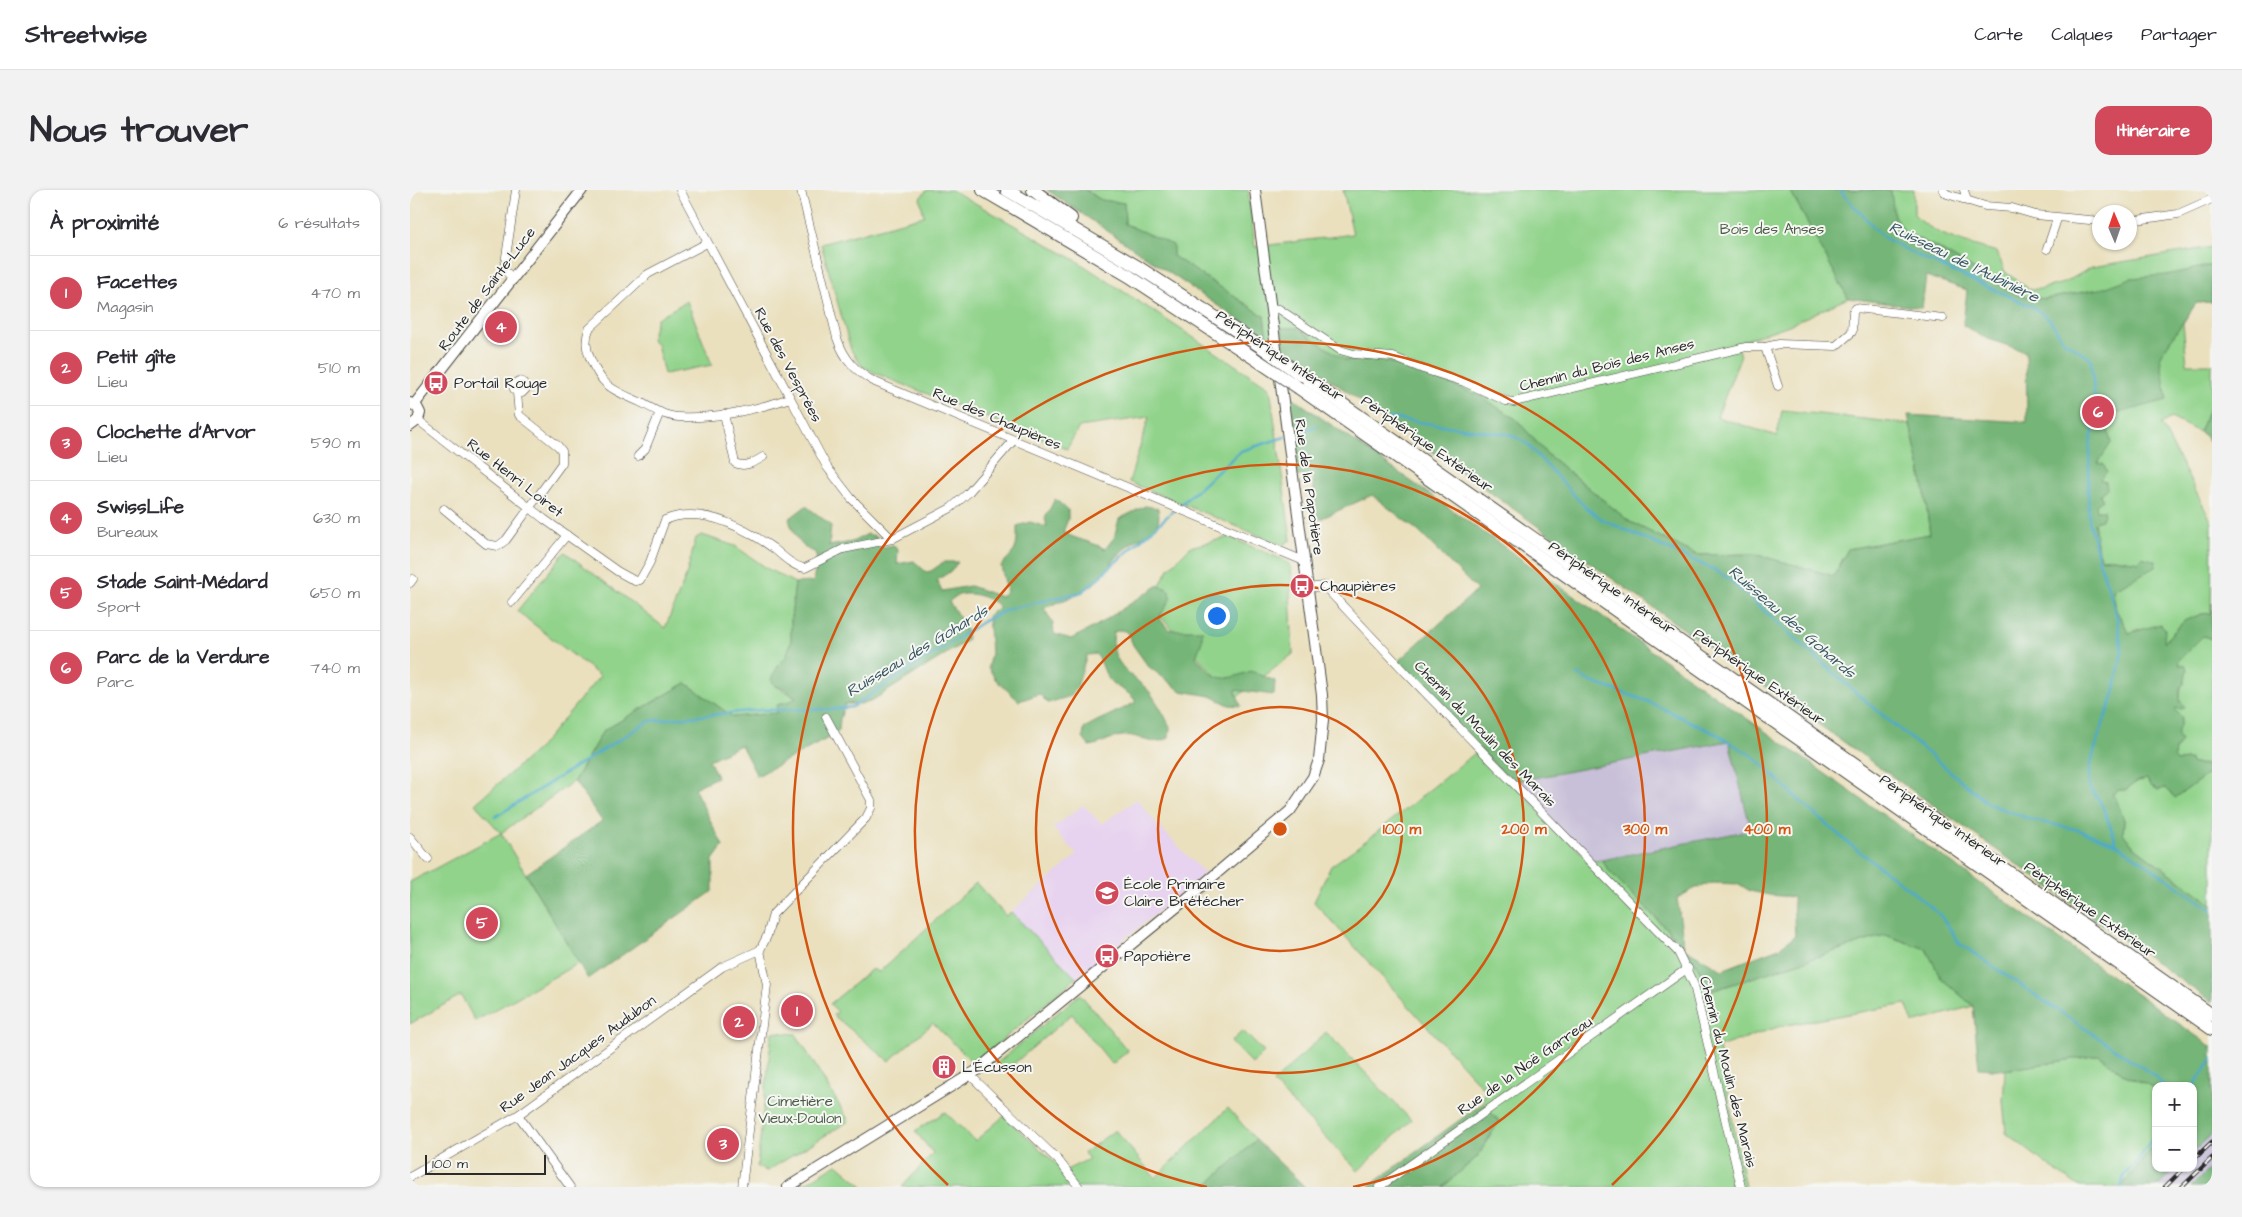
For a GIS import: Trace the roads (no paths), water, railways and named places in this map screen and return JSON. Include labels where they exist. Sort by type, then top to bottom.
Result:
[{"type":"highway","name":"Périphérique Intérieur","points":[[983,190],[1129,276],[1299,388],[2212,1029]]},
{"type":"highway","name":"Périphérique Extérieur","points":[[1007,190],[1076,230],[1263,348],[2212,1015]]},
{"type":"highway","points":[[1033,190],[1071,218],[1076,230]]},
{"type":"street","points":[[514,279],[504,270],[516,190]]},
{"type":"street","name":"Route de Sainte-Luce","points":[[414,423],[419,410],[412,404],[514,279],[582,190]]},
{"type":"street","name":"Rue des Vesprées","points":[[680,190],[827,467],[851,498],[892,539]]},
{"type":"street","name":"Rue des Chaupières","points":[[801,190],[837,338],[849,362],[858,372],[875,382],[1013,441],[1304,561]]},
{"type":"street","name":"Rue de la Papotière","points":[[788,1187],[970,1075],[1178,906],[1290,811],[1313,777],[1319,760],[1323,720],[1255,190]]},
{"type":"street","points":[[1943,190],[1947,194],[1985,206],[2012,208],[2036,216],[2092,221]]},
{"type":"street","points":[[1964,190],[1967,201]]},
{"type":"street","points":[[2137,221],[2178,214],[2212,200]]},
{"type":"street","points":[[2047,249],[2058,219]]},
{"type":"street","points":[[707,243],[648,274],[596,322],[586,338],[586,350],[597,374],[603,383],[612,389],[660,412],[676,417],[724,414],[790,398]]},
{"type":"street","name":"Chemin du Bois des Anses","points":[[1270,308],[1279,309],[1340,350],[1354,354],[1393,357],[1464,382],[1506,401],[1529,399],[1746,347],[1765,347],[1779,344],[1836,346],[1852,332],[1853,312],[1856,308],[1943,318]]},
{"type":"street","points":[[1765,347],[1778,386]]},
{"type":"street","points":[[444,509],[486,544],[498,546],[506,540],[562,463],[563,457],[558,446],[519,415],[517,393]]},
{"type":"street","points":[[638,456],[645,449],[660,412]]},
{"type":"street","points":[[724,414],[735,463],[740,465],[755,463],[763,457]]},
{"type":"street","name":"Rue Henri Loiret","points":[[414,423],[632,581],[640,580],[650,562],[665,520],[690,515],[714,518],[750,535],[797,566],[805,568],[843,549],[892,539]]},
{"type":"street","points":[[892,539],[959,502],[1013,441]]},
{"type":"street","points":[[512,602],[567,535]]},
{"type":"street","name":"Chemin du Moulin des Marais","points":[[1307,588],[1324,586],[1401,668],[1678,952],[1688,968],[1694,985],[1741,1187]]},
{"type":"street","points":[[742,1187],[767,985],[760,950],[774,914],[866,818],[870,808],[871,800],[826,718]]},
{"type":"street","points":[[410,837],[428,859]]},
{"type":"street","name":"Rue Jean Jacques Audubon","points":[[410,1177],[518,1115],[722,967],[760,950]]},
{"type":"street","name":"Rue de la Noë Garreau","points":[[1379,1187],[1688,968]]},
{"type":"street","points":[[970,1075],[1059,1161],[1079,1187]]},
{"type":"street","points":[[518,1115],[570,1187]]},
{"type":"waterway","name":"Ruisseau de l'Aubinière","points":[[1839,190],[1883,237],[1916,255],[2033,307],[2050,320],[2063,340],[2091,359],[2096,417],[2090,444],[2089,520],[2100,564],[2117,618],[2122,651],[2114,694],[2089,769],[2089,787],[2101,803],[2117,844],[2212,910]]},
{"type":"waterway","name":"Ruisseau des Gohards","points":[[1390,418],[1512,435],[1527,444],[1585,507],[1603,520],[1715,570],[1730,580],[1855,692],[1989,804],[2032,820],[2079,830],[2117,844]]},
{"type":"waterway","name":"Ruisseau des Gohards","points":[[1290,435],[1317,426]]},
{"type":"waterway","name":"Ruisseau des Gohards","points":[[495,817],[649,721],[760,710],[852,707],[984,621],[1009,609],[1082,592],[1241,451],[1285,437]]},
{"type":"waterway","points":[[1577,674],[1591,682],[1647,701],[1718,735],[1754,757],[1848,843],[1940,915],[1960,944],[2155,1076],[2160,1082]]},
{"type":"waterway","name":"Ruisseau de l'Aubinière","points":[[2196,1082],[2212,1059]]},
{"type":"waterway","name":"Ruisseau de l'Aubinière","points":[[2121,1187],[2124,1175],[2137,1162],[2152,1139]]},
{"type":"railway","points":[[2197,1156],[2212,1142]]},
{"type":"railway","points":[[2182,1187],[2212,1158]]},
{"type":"railway","points":[[2165,1187],[2180,1172]]},
{"type":"place","name":"SwissLife","points":[[501,327]]},
{"type":"place","name":"Portail Rouge","points":[[436,383]]},
{"type":"place","name":"Parc de la Verdure","points":[[2098,412]]},
{"type":"place","name":"Chaupières","points":[[1302,586]]},
{"type":"place","name":"École Primaire Claire Brétécher","points":[[1107,893]]},
{"type":"place","name":"Stade Saint-Médard","points":[[482,923]]},
{"type":"place","name":"Papotière","points":[[1107,956]]},
{"type":"place","name":"Facettes","points":[[797,1011]]},
{"type":"place","name":"Petit gîte","points":[[739,1022]]},
{"type":"place","name":"L'Écusson","points":[[944,1067]]},
{"type":"place","name":"Clochette d'Arvor","points":[[723,1144]]},
{"type":"park label","name":"Bois des Anses","points":[[1772,229]]},
{"type":"park label","name":"Cimetière Vieux-Doulon","points":[[800,1110]]}]
